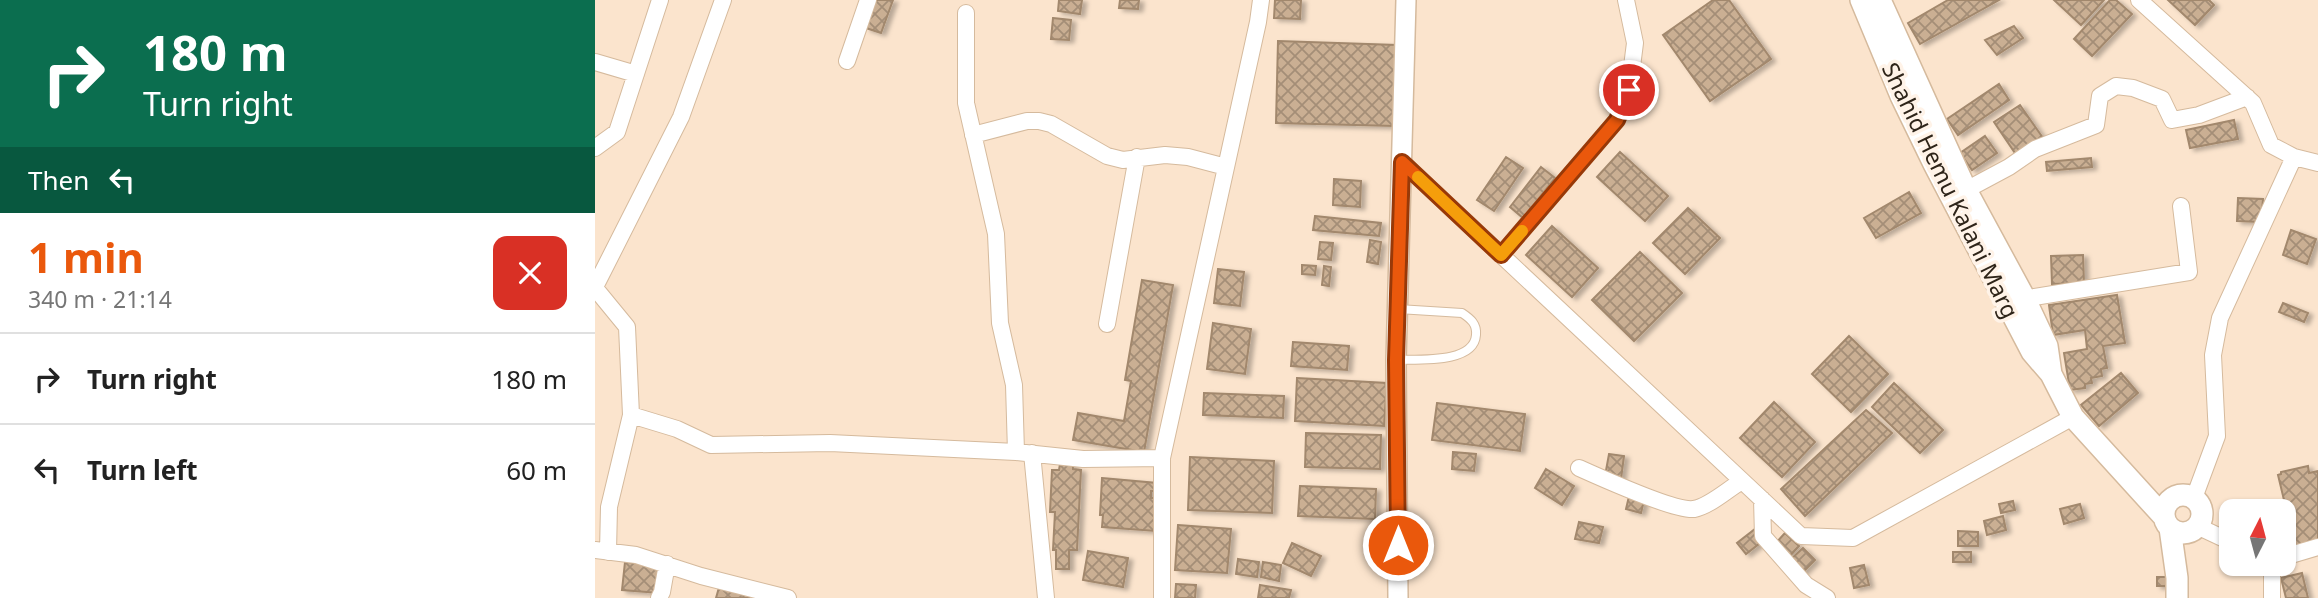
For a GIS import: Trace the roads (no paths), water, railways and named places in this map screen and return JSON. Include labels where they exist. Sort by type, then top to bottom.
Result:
[{"type":"main road","name":"Shahid Hemu Kalani Marg","points":[[1861,0],[1907,108],[2016,300]]},
{"type":"main road","name":"Shahid Hemu Kalani Marg","points":[[1880,0],[2016,300],[2032,352],[2051,374],[2073,417],[2167,523]]},
{"type":"main road","points":[[2167,523],[2175,532],[2188,533],[2199,527],[2202,508],[2194,498],[2182,495],[2170,500],[2164,511],[2177,578],[2177,598]]},
{"type":"street","points":[[595,148],[617,132],[660,0]]},
{"type":"street","points":[[723,0],[681,117],[595,287],[627,327],[631,415],[608,508],[601,551],[636,555],[701,576],[788,598]]},
{"type":"street","points":[[847,61],[868,0]]},
{"type":"street","points":[[1162,598],[1161,458],[1261,0]]},
{"type":"street","points":[[1398,598],[1396,360],[1406,0]]},
{"type":"street","points":[[1501,255],[1617,120],[1629,90],[1635,43],[1626,0]]},
{"type":"street","points":[[2139,0],[2253,103],[2271,145],[2318,163]]},
{"type":"street","points":[[966,13],[966,103],[996,234],[1000,323],[1014,385],[1047,598]]},
{"type":"street","points":[[595,62],[636,74]]},
{"type":"street","points":[[1966,190],[2035,149],[2096,125],[2101,96],[2116,86],[2133,88],[2162,99],[2172,120],[2199,116],[2247,97]]},
{"type":"street","points":[[973,135],[1027,121],[1039,121],[1051,124],[1107,156],[1123,160],[1165,155],[1188,157],[1226,167]]},
{"type":"street","points":[[2194,498],[2217,436],[2213,355],[2220,318],[2294,156]]},
{"type":"street","points":[[1107,324],[1137,157]]},
{"type":"street","points":[[1402,162],[1801,536],[1853,538],[2073,417]]},
{"type":"street","points":[[2016,300],[2189,272],[2181,206]]},
{"type":"street","points":[[631,415],[677,429],[711,444],[830,443],[1083,458],[1161,458]]},
{"type":"street","points":[[1580,468],[1615,484],[1686,509],[1700,507],[1742,481]]},
{"type":"street","points":[[1762,499],[1763,536],[1806,584],[1827,598]]},
{"type":"street","points":[[2199,527],[2219,536]]},
{"type":"street","points":[[2296,553],[2318,547]]},
{"type":"street","points":[[659,598],[667,564]]},
{"type":"street","points":[[2272,576],[2272,598]]},
{"type":"lane","points":[[1396,360],[1464,354],[1472,347],[1476,338],[1476,327],[1462,313],[1398,309]]}]
